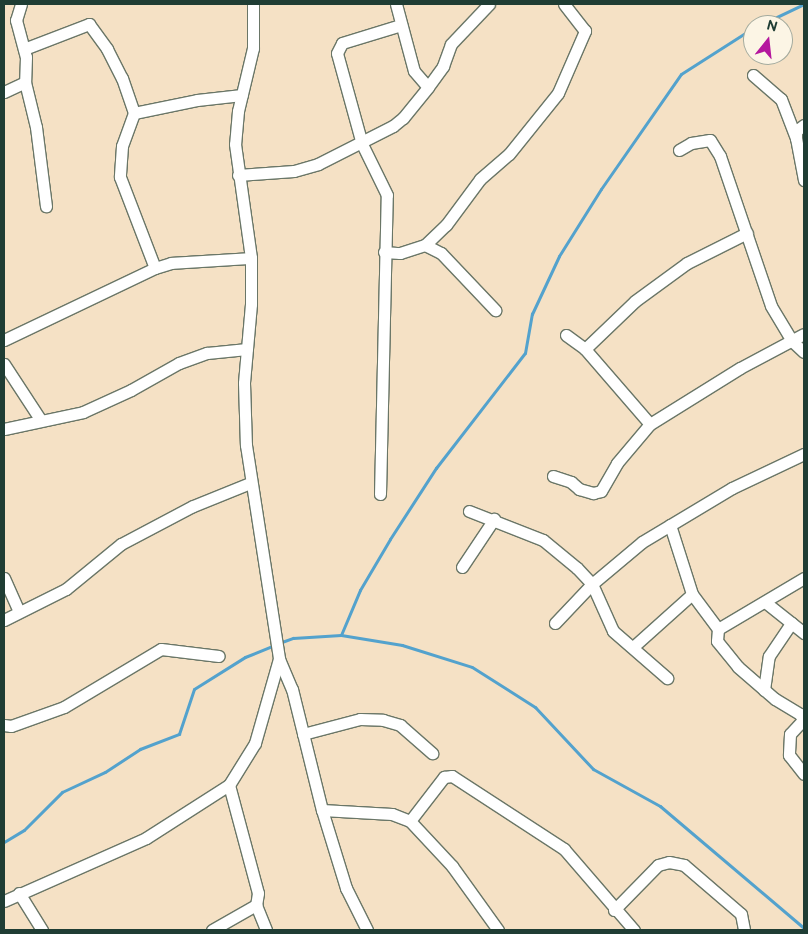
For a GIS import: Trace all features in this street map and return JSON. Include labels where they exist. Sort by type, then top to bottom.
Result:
[{"type":"street","points":[[254,4],[253,48],[242,96],[235,144],[251,258],[251,304],[247,349],[245,422],[250,483],[274,638],[279,659],[292,689],[322,810],[346,888],[368,930]]},
{"type":"street","points":[[396,4],[414,71],[428,87]]},
{"type":"street","points":[[238,175],[294,171],[362,144],[403,118],[443,66],[451,44],[489,4]]},
{"type":"street","points":[[384,252],[400,253],[425,245],[446,225],[480,179],[509,154],[562,86],[585,31],[564,4]]},
{"type":"street","points":[[18,5],[16,20],[24,49],[25,82],[36,127],[46,206]]},
{"type":"street","points":[[24,49],[89,24],[122,78],[134,113],[122,146],[120,177],[155,268]]},
{"type":"street","points":[[380,494],[384,252],[387,194],[362,144],[338,48],[342,43],[401,25]]},
{"type":"street","points":[[753,75],[781,99],[796,138],[804,180]]},
{"type":"street","points":[[4,92],[25,82]]},
{"type":"street","points":[[134,113],[197,100],[242,96]]},
{"type":"street","points":[[796,138],[796,131],[804,124]]},
{"type":"street","points":[[679,150],[691,143],[710,140],[720,156],[748,233],[771,306],[792,341],[804,352]]},
{"type":"street","points":[[585,349],[635,301],[688,263],[748,233]]},
{"type":"street","points":[[425,245],[441,253],[496,310]]},
{"type":"street","points":[[4,340],[155,268],[171,263],[251,258]]},
{"type":"street","points":[[552,476],[579,489],[593,493],[601,491],[617,464],[650,424],[740,368],[804,334]]},
{"type":"street","points":[[566,335],[585,349],[650,424]]},
{"type":"street","points":[[4,429],[40,419],[83,412],[131,390],[179,363],[207,353],[247,349]]},
{"type":"street","points":[[4,364],[40,419]]},
{"type":"street","points":[[555,623],[592,584],[642,542],[732,488],[804,454]]},
{"type":"street","points":[[4,620],[66,589],[121,544],[193,506],[250,483]]},
{"type":"street","points":[[469,511],[494,519],[542,540],[592,584],[613,631],[667,678]]},
{"type":"street","points":[[462,567],[494,519]]},
{"type":"street","points":[[670,524],[692,594],[718,629],[717,641],[738,667],[764,690],[800,714],[803,720],[790,734],[789,755],[804,774]]},
{"type":"street","points":[[4,578],[19,611]]},
{"type":"street","points":[[718,629],[804,578]]},
{"type":"street","points":[[633,647],[692,594]]},
{"type":"street","points":[[765,602],[804,633]]},
{"type":"street","points":[[764,690],[769,656],[791,623]]},
{"type":"street","points":[[6,727],[64,707],[161,649],[219,656]]},
{"type":"street","points":[[4,901],[146,838],[230,784],[255,743],[279,659]]},
{"type":"street","points":[[303,734],[360,719],[383,720],[400,725],[432,753]]},
{"type":"street","points":[[410,822],[444,777],[452,776],[564,849],[614,910],[634,930]]},
{"type":"street","points":[[230,784],[258,893],[256,905],[266,930]]},
{"type":"street","points":[[322,810],[392,814],[410,822],[452,866],[498,930]]},
{"type":"street","points":[[614,910],[658,865],[669,862],[684,865],[742,914],[744,930]]},
{"type":"street","points":[[20,893],[42,930]]},
{"type":"street","points":[[212,930],[256,905]]},
{"type":"waterway","points":[[781,15],[804,4]]},
{"type":"waterway","points":[[341,635],[360,590],[390,539],[436,468],[525,353],[532,314],[559,256],[601,189],[681,74],[743,34]]},
{"type":"waterway","points":[[279,643],[293,638],[341,635],[402,645],[472,667],[535,707],[593,769],[660,806],[804,928]]},
{"type":"waterway","points":[[4,842],[24,830],[62,792],[105,772],[140,749],[179,734],[194,689],[245,657],[274,645]]}]
